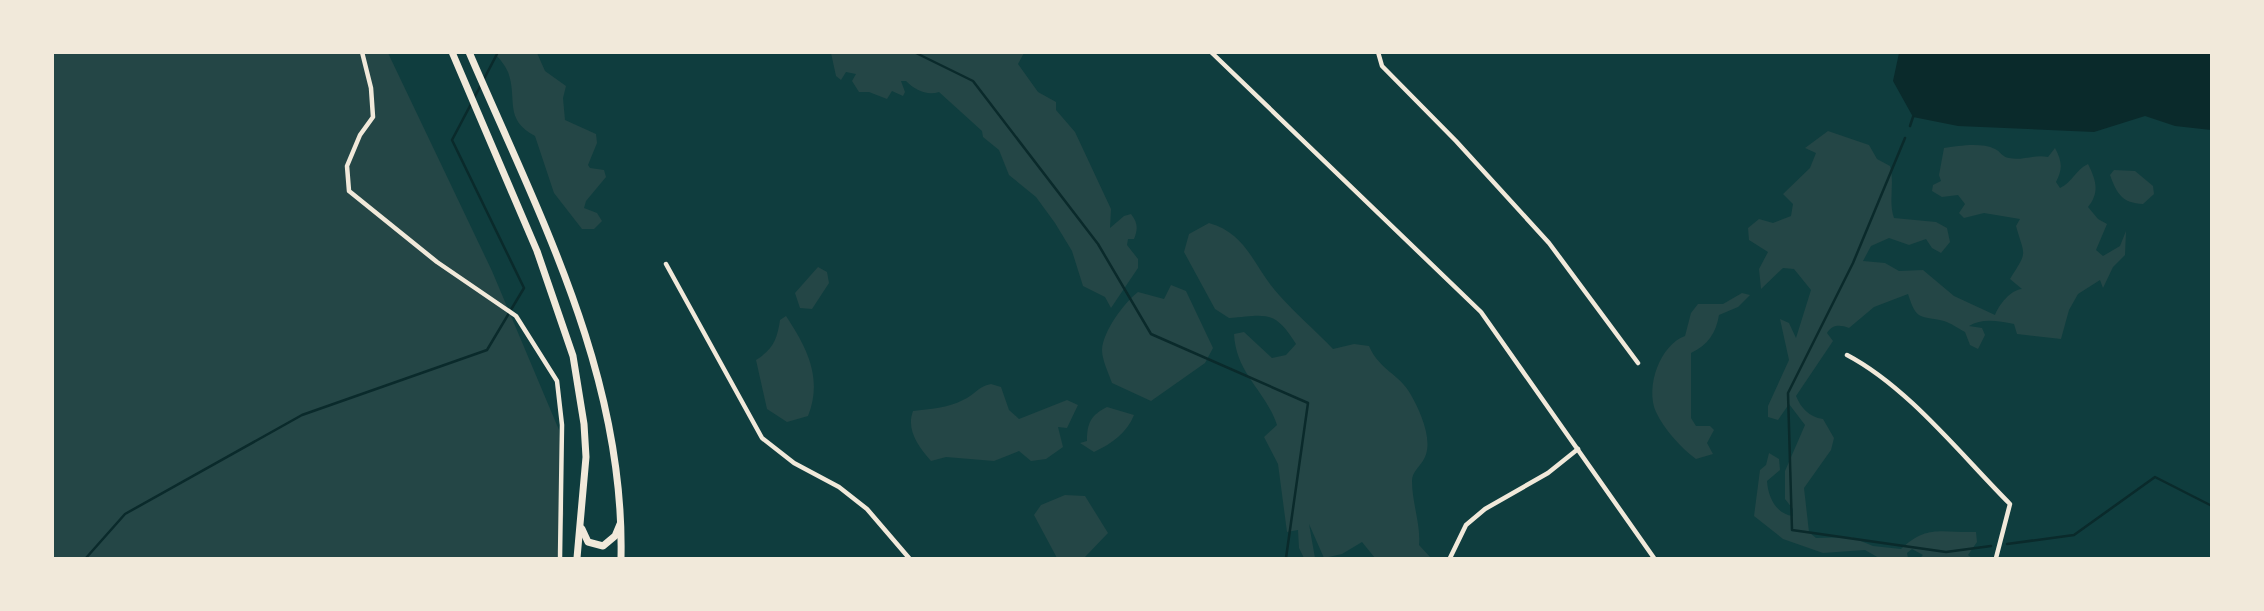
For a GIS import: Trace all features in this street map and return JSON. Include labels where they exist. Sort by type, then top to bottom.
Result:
[{"type":"main road","points":[[452,52],[537,251],[573,356],[584,424],[586,457],[577,558]]},
{"type":"main road","points":[[469,52],[555,246],[592,353],[613,453],[621,558]]},
{"type":"main road","points":[[581,525],[588,542],[603,545],[615,536],[620,523]]},
{"type":"street","points":[[362,52],[371,88],[373,117],[360,135],[347,166],[349,191],[437,262],[516,316],[557,381],[562,425],[561,558]]},
{"type":"street","points":[[1211,52],[1481,312],[1654,558]]},
{"type":"street","points":[[1378,52],[1382,66],[1456,141],[1567,264],[1586,296],[1638,363]]},
{"type":"street","points":[[666,264],[762,438],[794,463],[839,487],[867,509],[909,558]]},
{"type":"street","points":[[1847,355],[1866,365],[1915,409],[2010,504],[1996,558]]},
{"type":"street","points":[[1450,558],[1466,526],[1485,509],[1548,473],[1578,449]]},
{"type":"shaded area","points":[[52,53],[388,53],[492,271],[559,430],[564,514],[557,558],[53,558]]},
{"type":"shaded area","points":[[494,53],[537,53],[545,71],[566,86],[563,98],[565,120],[596,134],[597,143],[588,165],[590,168],[604,170],[606,177],[586,201],[584,208],[597,213],[602,221],[594,229],[582,229],[554,193],[535,136],[519,123],[515,115],[508,72]]},
{"type":"shaded area","points":[[831,53],[1024,53],[1018,64],[1038,92],[1056,102],[1056,110],[1075,132],[1111,209],[1110,228],[1124,216],[1131,214],[1136,223],[1134,239],[1128,239],[1127,245],[1138,259],[1138,268],[1111,308],[1105,297],[1083,286],[1072,251],[1055,223],[1036,197],[1009,175],[999,150],[983,137],[982,131],[939,92],[921,91],[906,81],[901,81],[905,92],[903,96],[892,91],[887,99],[869,92],[859,92],[852,81],[856,74],[846,72],[841,80],[836,76]]},
{"type":"shaded area","points":[[1899,53],[2211,53],[2211,130],[2175,126],[2145,116],[2094,132],[1958,126],[1913,117],[1893,81]]},
{"type":"shaded area","points":[[1828,131],[1869,145],[1877,159],[1890,166],[1894,218],[1936,222],[1947,228],[1950,242],[1941,253],[1932,248],[1926,239],[1909,245],[1889,238],[1871,246],[1863,261],[1885,263],[1899,271],[1923,270],[1954,296],[1995,315],[2013,292],[2022,289],[2010,279],[2023,254],[2016,226],[2020,219],[1984,213],[1964,218],[1959,213],[1965,204],[1958,195],[1942,197],[1932,191],[1933,185],[1941,181],[1939,175],[1944,148],[1983,146],[2014,159],[2048,157],[2055,148],[2061,165],[2056,182],[2060,188],[2088,164],[2093,175],[2096,186],[2088,207],[2098,219],[2107,224],[2096,250],[2103,256],[2120,246],[2126,231],[2125,255],[2113,267],[2103,288],[2100,280],[2078,294],[2069,310],[2061,339],[2017,334],[2014,324],[1985,321],[1969,326],[1982,328],[1985,335],[1978,349],[1970,345],[1965,332],[1947,322],[1920,316],[1908,294],[1874,307],[1849,328],[1837,326],[1829,330],[1827,333],[1833,341],[1796,396],[1806,411],[1823,419],[1834,438],[1831,450],[1804,488],[1809,532],[1816,538],[1851,537],[1873,546],[1901,549],[1927,533],[1976,532],[1977,542],[1968,555],[1972,558],[1920,558],[1923,555],[1912,549],[1907,553],[1908,558],[1879,558],[1865,550],[1823,553],[1783,539],[1754,516],[1760,470],[1766,465],[1769,453],[1779,459],[1780,470],[1767,481],[1771,499],[1782,512],[1793,516],[1793,509],[1785,499],[1785,471],[1805,425],[1789,404],[1778,420],[1768,417],[1768,406],[1789,360],[1780,319],[1789,323],[1796,338],[1811,290],[1794,269],[1783,268],[1761,289],[1759,269],[1768,252],[1749,240],[1748,228],[1759,219],[1773,223],[1791,216],[1793,204],[1783,194],[1810,168],[1816,153],[1805,148]]},
{"type":"shaded area","points":[[2114,170],[2135,171],[2153,186],[2154,194],[2143,204],[2125,199],[2118,192],[2110,175]]},
{"type":"shaded area","points":[[1209,223],[1222,228],[1242,243],[1270,285],[1333,349],[1354,344],[1369,346],[1379,361],[1411,395],[1424,425],[1427,442],[1425,457],[1413,474],[1413,497],[1419,545],[1431,558],[1375,558],[1362,542],[1342,554],[1324,558],[1309,524],[1315,558],[1304,558],[1299,548],[1298,530],[1287,532],[1278,464],[1264,437],[1277,425],[1240,360],[1234,334],[1244,332],[1272,358],[1286,355],[1296,344],[1275,320],[1261,316],[1229,318],[1215,309],[1184,252],[1189,234]]},
{"type":"shaded area","points":[[818,267],[827,272],[829,283],[812,309],[800,308],[795,293]]},
{"type":"shaded area","points":[[1171,285],[1186,291],[1213,348],[1205,363],[1151,401],[1112,383],[1103,358],[1103,343],[1115,318],[1138,292],[1164,299]]},
{"type":"shaded area","points":[[1742,293],[1750,295],[1738,307],[1719,315],[1710,338],[1691,353],[1691,418],[1696,426],[1710,426],[1714,430],[1707,443],[1713,454],[1696,459],[1673,438],[1656,412],[1652,391],[1657,368],[1668,348],[1685,336],[1691,313],[1698,304],[1723,304]]},
{"type":"shaded area","points":[[786,316],[806,352],[814,389],[808,416],[787,422],[767,409],[756,360],[770,348],[776,339],[780,320]]},
{"type":"shaded area","points":[[991,384],[1001,387],[1009,410],[1019,419],[1067,400],[1078,405],[1067,428],[1058,427],[1063,447],[1046,459],[1031,461],[1019,451],[994,461],[946,457],[931,461],[912,431],[913,411],[951,405]]},
{"type":"shaded area","points":[[1107,407],[1134,415],[1118,437],[1094,452],[1080,443],[1087,441],[1089,424],[1097,413]]},
{"type":"shaded area","points":[[1065,495],[1085,496],[1108,533],[1084,558],[1057,558],[1034,515],[1041,505]]},
{"type":"waterway","points":[[484,79],[498,52]]},
{"type":"waterway","points":[[914,52],[973,81],[1098,244],[1151,334],[1308,403],[1286,558]]},
{"type":"waterway","points":[[474,98],[481,85]]},
{"type":"waterway","points":[[86,558],[125,514],[302,415],[487,350],[524,288],[452,140],[471,104]]},
{"type":"waterway","points":[[1910,126],[1913,117]]},
{"type":"waterway","points":[[1905,138],[1853,263],[1788,393],[1792,530],[1946,552],[1991,546]]},
{"type":"waterway","points":[[2007,544],[2074,535],[2155,477],[2212,506]]}]
